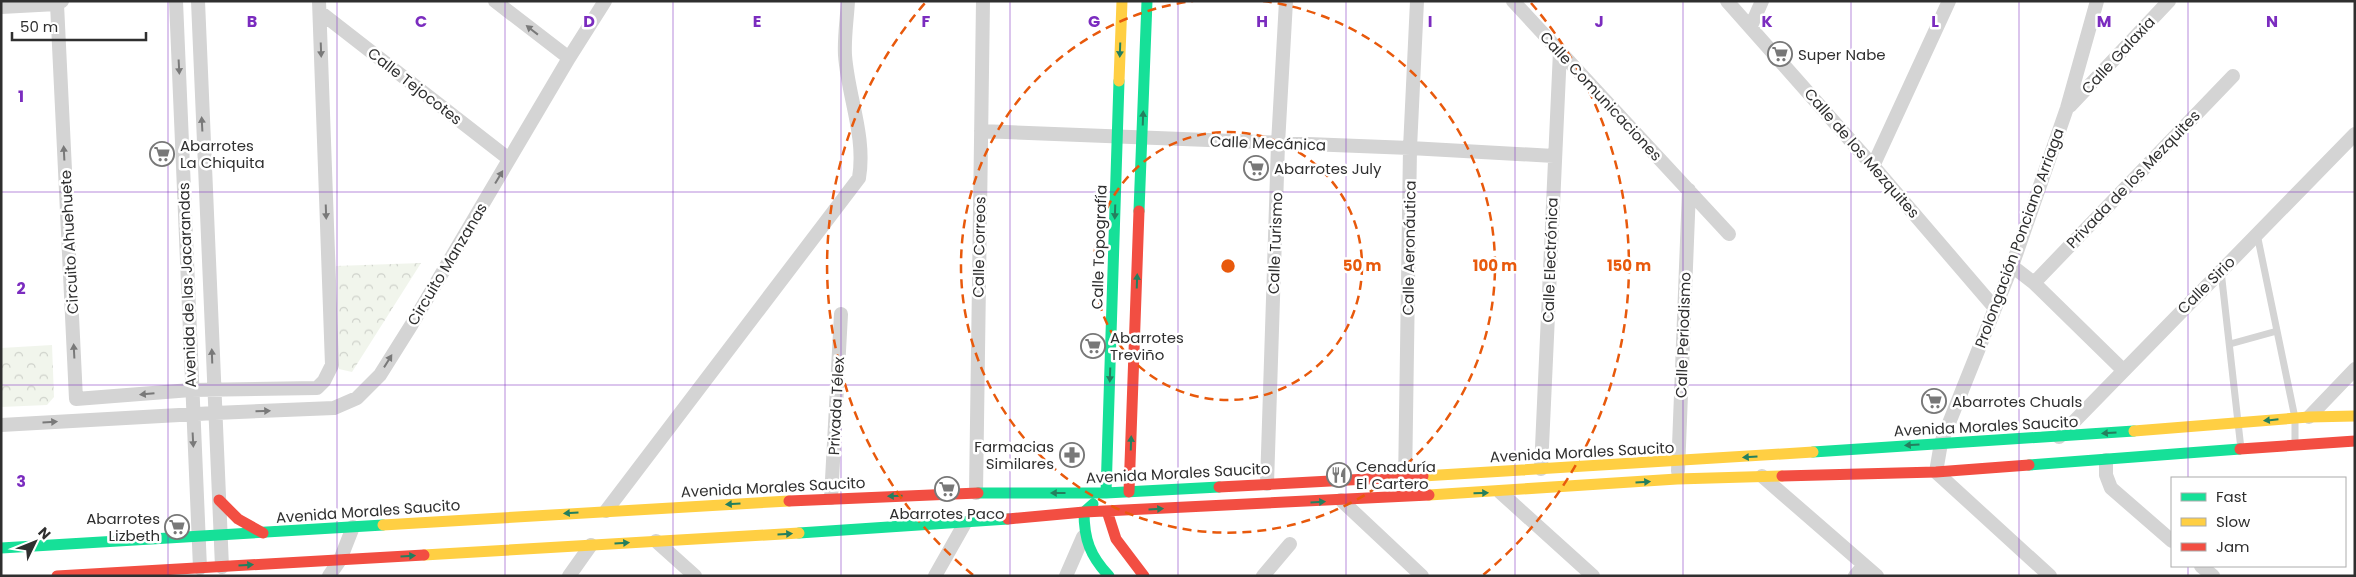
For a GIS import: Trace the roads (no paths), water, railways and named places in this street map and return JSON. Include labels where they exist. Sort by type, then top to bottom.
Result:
[{"type":"main road","name":"Calle Topografía","points":[[1106,493],[1122,1]]},
{"type":"main road","points":[[1107,511],[1129,492],[1147,1]]},
{"type":"main road","name":"Avenida Morales Saucito","points":[[1,548],[831,498],[976,493],[1106,493],[1678,462],[1941,443],[2059,437],[2238,424],[2302,417],[2355,416]]},
{"type":"main road","points":[[57,576],[135,574],[200,568],[965,523],[1084,512],[1500,492],[1676,479],[1936,472],[2355,441]]},
{"type":"main road","points":[[1106,493],[1084,512],[1083,536],[1095,562],[1109,576]]},
{"type":"main road","points":[[219,500],[238,519],[263,533]]},
{"type":"main road","points":[[1107,511],[1110,530],[1118,548],[1144,576]]},
{"type":"street","name":"Avenida de las Jacarandas","points":[[176,1],[192,415],[200,568]]},
{"type":"street","name":"Avenida de las Jacarandas","points":[[198,1],[222,567]]},
{"type":"street","points":[[496,1],[569,58]]},
{"type":"street","name":"Circuito Manzanas","points":[[214,413],[334,408],[357,398],[380,375],[605,1]]},
{"type":"street","points":[[606,511],[859,178],[862,159],[860,141],[845,55],[848,1]]},
{"type":"street","name":"Calle Correos","points":[[976,493],[983,1]]},
{"type":"street","name":"Calle Turismo","points":[[1267,484],[1278,144],[1286,1]]},
{"type":"street","name":"Calle Aeronáutica","points":[[1405,496],[1410,148],[1417,1]]},
{"type":"street","name":"Calle Comunicaciones","points":[[1514,1],[1729,234]]},
{"type":"street","name":"Calle de los Mezquites","points":[[1727,1],[1873,166],[1994,308]]},
{"type":"street","points":[[1751,26],[1762,1]]},
{"type":"street","points":[[1873,166],[1949,1]]},
{"type":"street","name":"Prolongación Ponciano Arriaga","points":[[1936,472],[1941,443],[2012,266],[2067,108],[2097,1]]},
{"type":"street","name":"Calle Galaxia","points":[[2067,108],[2168,1]]},
{"type":"street","name":"Circuito Ahuehuete","points":[[1,6],[59,2],[76,399],[214,390]]},
{"type":"street","points":[[214,390],[317,388],[324,382],[332,365],[319,6]]},
{"type":"street","name":"Calle Tejocotes","points":[[319,6],[510,160]]},
{"type":"street","points":[[178,37],[199,36]]},
{"type":"street","name":"Calle Electrónica","points":[[1541,469],[1560,50]]},
{"type":"street","name":"Privada de los Mezquites","points":[[2034,283],[2233,76]]},
{"type":"street","name":"Calle Mecánica","points":[[981,130],[1554,156]]},
{"type":"street","name":"Calle Sirio","points":[[2059,437],[2355,134]]},
{"type":"street","name":"Calle Periodismo","points":[[1676,479],[1689,190]]},
{"type":"street","points":[[184,211],[206,209]]},
{"type":"street","points":[[2012,266],[2034,283],[2123,370]]},
{"type":"street","name":"Privada Télex","points":[[831,498],[841,314]]},
{"type":"street","points":[[2302,417],[2355,369]]},
{"type":"street","points":[[1,425],[214,413]]},
{"type":"street","points":[[2106,460],[2106,475],[2111,488],[2171,540]]},
{"type":"street","points":[[1936,472],[2050,576]]},
{"type":"street","points":[[1762,476],[1877,576]]},
{"type":"street","points":[[1500,492],[1593,576]]},
{"type":"street","points":[[1341,500],[1422,576]]},
{"type":"street","points":[[935,576],[965,523]]},
{"type":"street","points":[[329,576],[340,560],[353,527]]},
{"type":"street","points":[[1066,576],[1083,536]]},
{"type":"street","points":[[656,541],[695,576]]},
{"type":"street","points":[[1263,576],[1290,544]]},
{"type":"street","points":[[569,576],[591,545]]},
{"type":"street","points":[[1855,576],[1864,565]]},
{"type":"street","points":[[2202,567],[2213,576]]},
{"type":"lane","points":[[2257,234],[2277,331],[2302,417],[2296,445]]},
{"type":"lane","points":[[2221,270],[2241,449]]},
{"type":"lane","points":[[2230,344],[2277,331]]},
{"type":"place","name":"Super Nabe","points":[[1780,54]]},
{"type":"place","name":"Abarrotes La Chiquita","points":[[162,154]]},
{"type":"place","name":"Abarrotes July","points":[[1256,168]]},
{"type":"place","name":"Abarrotes Treviño","points":[[1093,346]]},
{"type":"place","name":"Abarrotes Chuals","points":[[1934,401]]},
{"type":"place","name":"Farmacias Similares","points":[[1072,455]]},
{"type":"place","name":"Cenaduría El Cartero","points":[[1339,475]]},
{"type":"place","name":"Abarrotes Paco","points":[[947,489]]},
{"type":"place","name":"Abarrotes Lizbeth","points":[[177,527]]}]
